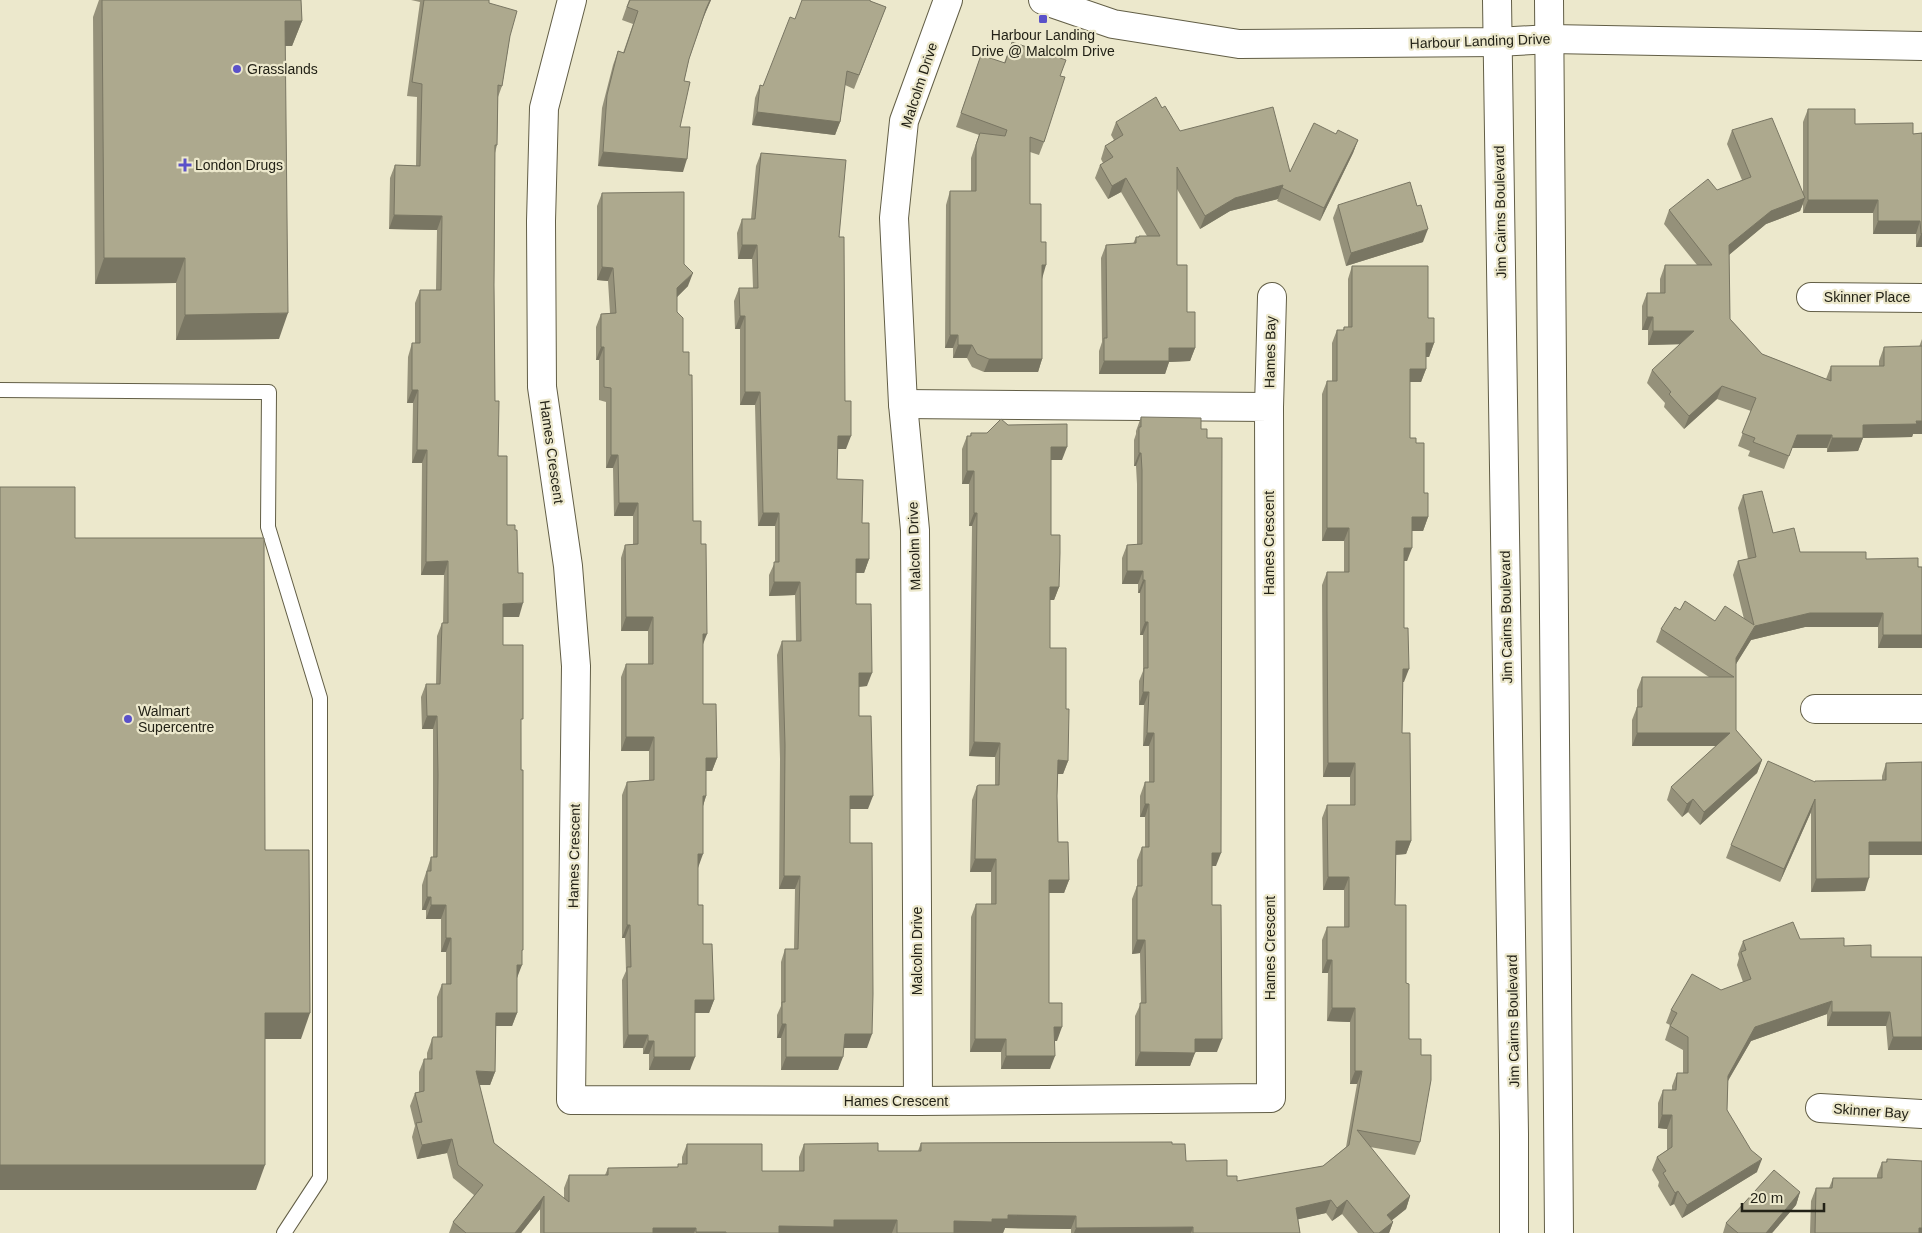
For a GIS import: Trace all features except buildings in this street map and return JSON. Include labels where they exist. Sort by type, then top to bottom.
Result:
[{"type":"street","name":"Hames Crescent","points":[[572,0],[544,108],[541,221],[542,387],[568,566],[576,666],[571,1100],[918,1101],[1271,1098],[1269,407]]},
{"type":"street","name":"Malcolm Drive","points":[[918,1101],[916,530],[903,404],[894,218],[904,120],[948,0]]},
{"type":"street","name":"Harbour Landing Drive","points":[[1043,0],[1113,24],[1239,44],[1498,42],[1550,39],[1922,46]]},
{"type":"street","name":"Jim Cairns Boulevard","points":[[1498,0],[1514,1233]]},
{"type":"street","points":[[1549,0],[1559,1233]]},
{"type":"street","name":"Hames Bay","points":[[1269,407],[1272,297]]},
{"type":"street","name":"Skinner Place","points":[[1811,297],[1922,298]]},
{"type":"street","points":[[903,404],[1269,407]]},
{"type":"street","points":[[1815,709],[1922,709]]},
{"type":"street","name":"Skinner Bay","points":[[1820,1108],[1922,1114]]},
{"type":"street","points":[[1502,1233],[1514,1134]]},
{"type":"lane","points":[[0,390],[268,392],[268,527],[320,698],[320,1178],[284,1233]]},
{"type":"place","name":"Harbour Landing Drive @ Malcolm Drive","points":[[1043,19]]},
{"type":"place","name":"Grasslands","points":[[237,69]]},
{"type":"place","name":"London Drugs","points":[[185,165]]},
{"type":"place","name":"Walmart Supercentre","points":[[128,719]]}]
